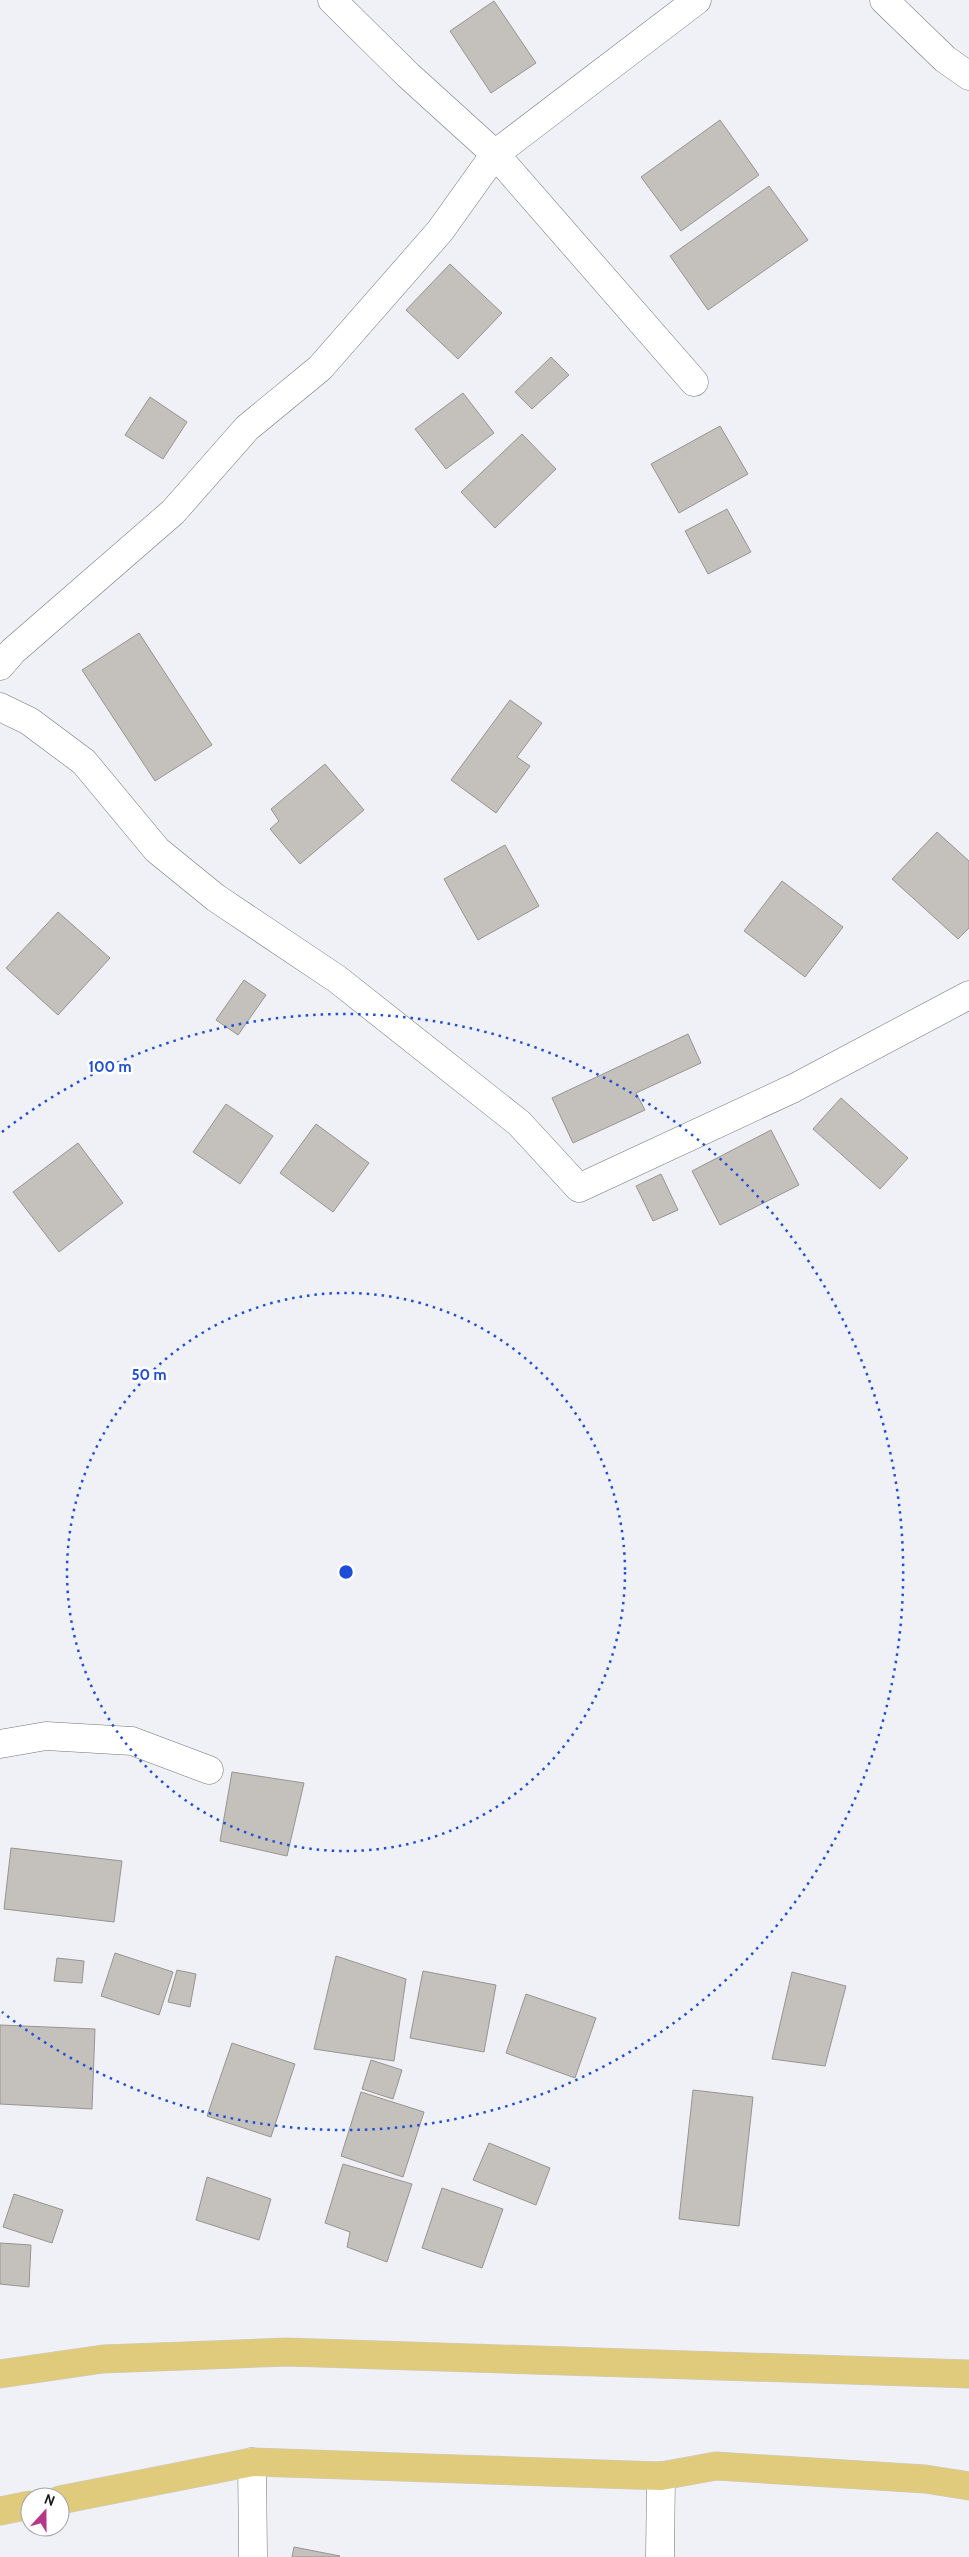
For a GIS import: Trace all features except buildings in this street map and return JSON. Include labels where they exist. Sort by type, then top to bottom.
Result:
[{"type":"main road","points":[[0,2374],[103,2359],[287,2352],[969,2374]]},
{"type":"main road","points":[[70,2498],[252,2462],[661,2476],[716,2466],[925,2479],[969,2486]]},
{"type":"main road","points":[[0,2511],[20,2508]]},
{"type":"street","points":[[332,0],[408,75],[494,154],[694,382]]},
{"type":"street","points":[[0,666],[13,651],[173,512],[247,428],[320,368],[440,231],[494,154],[697,0]]},
{"type":"street","points":[[884,0],[945,60],[969,76]]},
{"type":"street","points":[[0,707],[29,721],[84,762],[156,850],[216,898],[337,979],[519,1123],[579,1188],[794,1088],[969,995]]},
{"type":"street","points":[[0,1744],[46,1736],[132,1741],[209,1770]]},
{"type":"street","points":[[252,2462],[253,2557]]},
{"type":"street","points":[[660,2557],[661,2476]]}]
